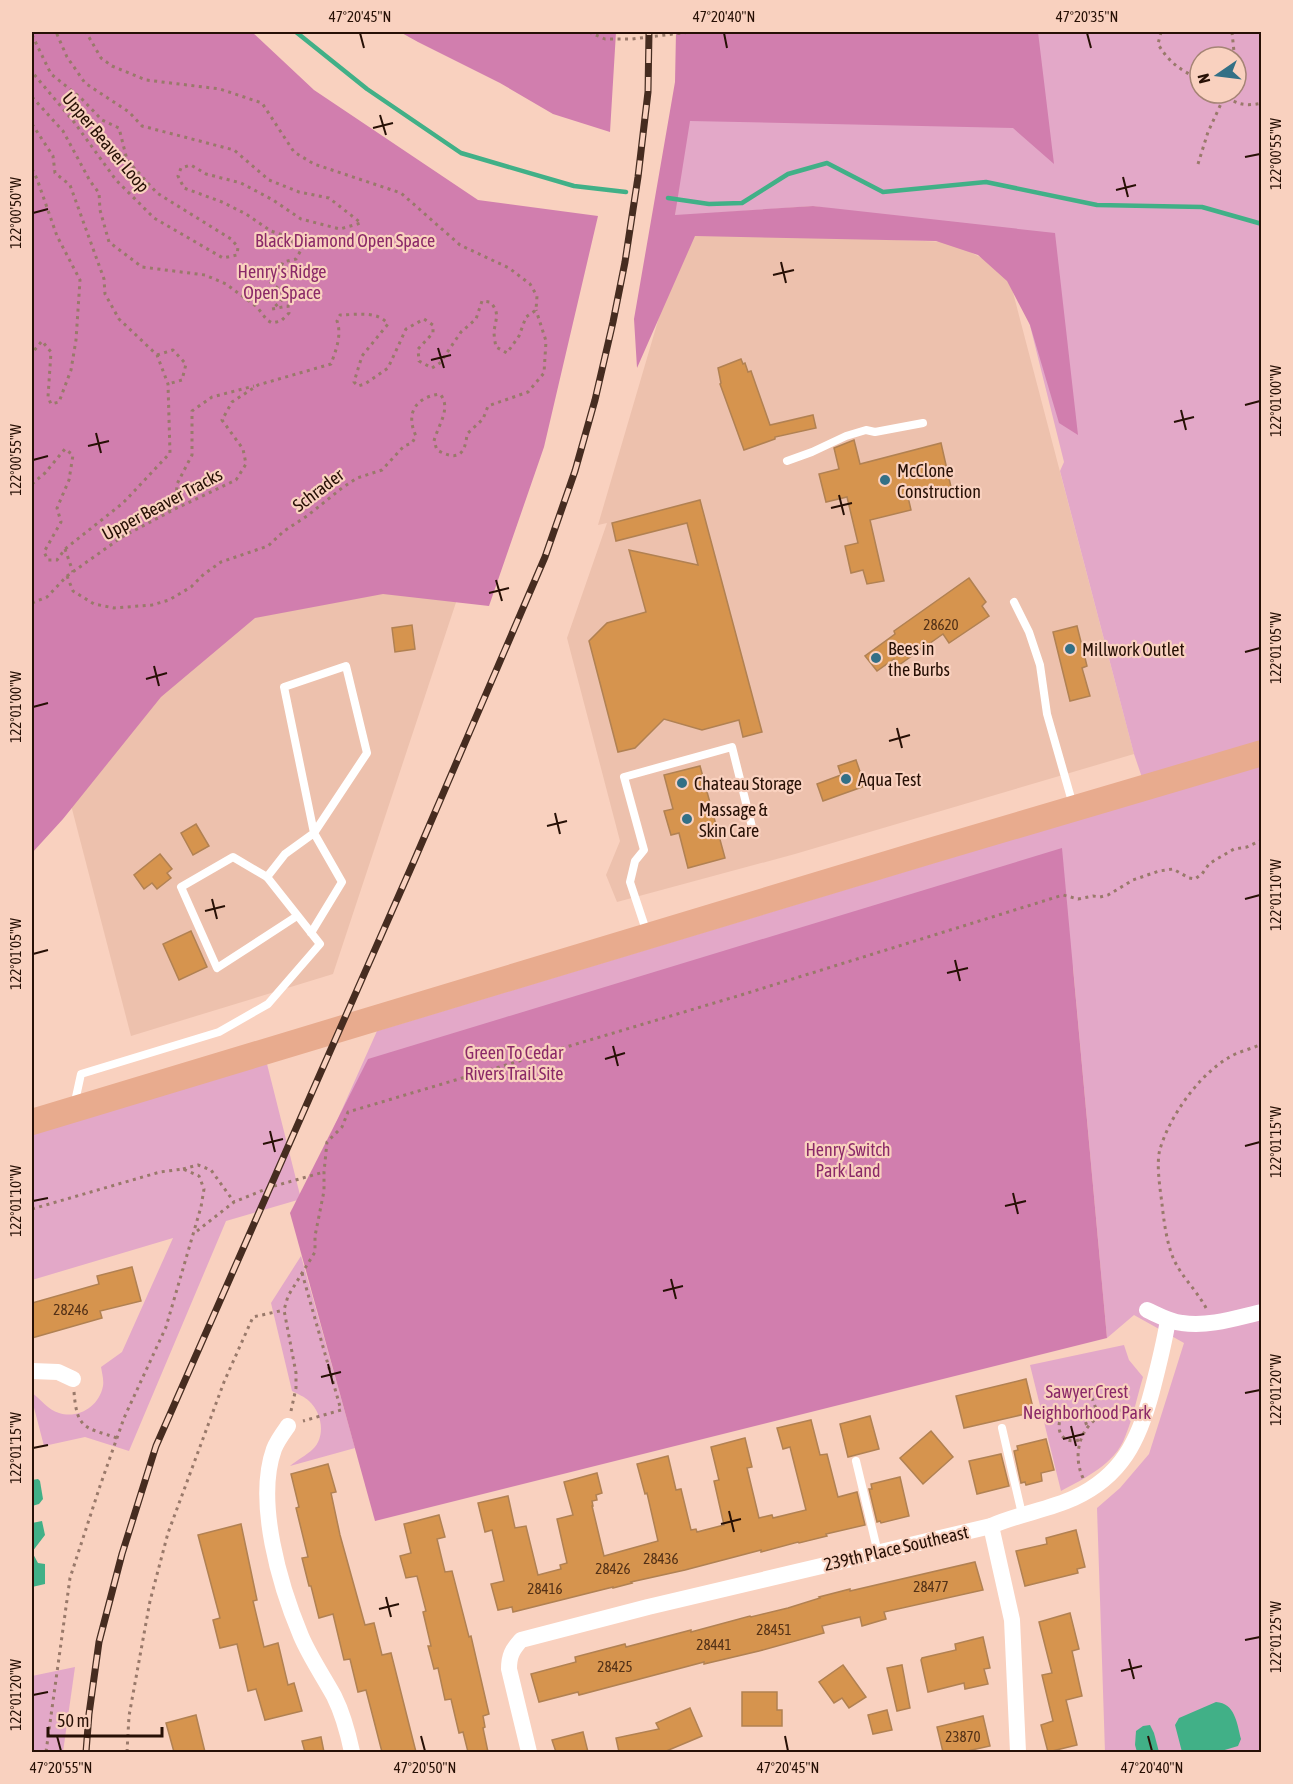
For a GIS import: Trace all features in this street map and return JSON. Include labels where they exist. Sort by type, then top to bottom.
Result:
[{"type":"main road","points":[[32,1122],[1262,753]]},
{"type":"street","points":[[1147,1310],[1168,1320],[1181,1323],[1214,1322],[1262,1312]]},
{"type":"street","name":"239th Place Southeast","points":[[529,1752],[509,1669],[509,1657],[513,1648],[521,1640],[991,1526],[1022,1514],[1055,1506],[1089,1490],[1111,1474],[1138,1435],[1162,1354],[1168,1320]]},
{"type":"street","points":[[32,1371],[58,1372],[73,1379]]},
{"type":"street","points":[[288,1426],[275,1445],[267,1496],[278,1568],[302,1638],[345,1723],[352,1752]]},
{"type":"street","points":[[991,1526],[1012,1620],[1018,1752]]},
{"type":"lane","points":[[787,461],[866,430],[875,432],[923,423]]},
{"type":"lane","points":[[1014,602],[1029,632],[1040,665],[1047,714],[1073,808]]},
{"type":"lane","points":[[267,877],[285,854],[314,832],[367,753],[346,666],[284,687],[314,832],[342,882],[311,933]]},
{"type":"lane","points":[[648,937],[630,882],[635,861],[644,850],[624,777],[732,747],[753,831]]},
{"type":"lane","points":[[74,1109],[81,1074],[219,1032],[268,1004],[320,944],[267,877],[233,857],[181,887],[217,968],[297,916]]},
{"type":"lane","points":[[1002,1428],[1022,1514]]},
{"type":"lane","points":[[856,1461],[878,1552]]},
{"type":"path","name":"Upper Beaver Loop","points":[[32,97],[63,131],[99,193],[100,210],[109,242],[142,267],[205,274],[226,284],[257,306],[272,323],[282,321],[289,314],[288,306],[272,309],[281,301],[282,291],[266,280],[267,276],[280,269],[284,262],[296,259],[301,250],[288,237],[271,231],[246,214],[184,188],[178,176],[181,168],[191,165],[206,174],[241,183],[273,200],[301,219],[340,229],[361,223],[329,198],[299,192],[269,180],[234,150],[142,126],[129,112],[85,83],[67,57],[56,32]]},
{"type":"path","points":[[86,32],[101,58],[112,66],[138,77],[146,80],[220,89],[262,103],[294,152],[314,164],[401,192],[460,245],[509,268],[530,284],[537,296],[536,310]]},
{"type":"path","points":[[589,32],[604,39],[690,32]]},
{"type":"path","points":[[1161,32],[1158,44],[1166,57],[1188,73]]},
{"type":"path","name":"Upper Beaver Loop","points":[[32,35],[51,74],[81,98],[102,120],[119,128],[127,159],[157,193],[231,239],[238,248],[237,255],[223,258],[154,218],[116,180],[74,122],[32,72]]},
{"type":"path","points":[[1244,105],[1262,103]]},
{"type":"path","points":[[1198,164],[1208,132],[1221,105]]},
{"type":"path","points":[[32,124],[53,156],[55,173],[70,185],[104,279],[105,294],[119,319],[157,355],[168,384],[170,453],[123,503],[65,549],[57,560],[48,560],[44,552],[61,522],[57,508],[69,480],[74,455],[65,449],[45,473],[32,483]]},
{"type":"path","points":[[32,169],[57,236],[80,280],[76,340],[71,370],[59,402],[51,404],[48,397],[51,352],[42,341],[32,353]]},
{"type":"path","name":"Upper Beaver Tracks","points":[[32,603],[47,597],[67,576],[122,537],[236,480],[246,464],[243,449],[222,420],[232,402],[258,385],[331,364],[338,346],[339,325],[337,321],[340,315],[375,315],[384,319],[388,324],[374,338],[362,356],[354,382],[358,386],[365,384],[388,368],[406,329],[424,319],[433,325],[433,333],[418,350],[419,361],[432,368],[440,363],[461,332],[476,319],[482,301],[490,302],[496,307],[498,318],[494,333],[496,347],[507,353],[519,336],[526,317],[536,310]]},
{"type":"path","name":"Schrader","points":[[67,576],[73,591],[94,604],[114,608],[152,605],[169,600],[191,587],[204,573],[221,562],[268,546],[284,531],[357,478],[382,470],[404,446],[412,443],[416,436],[411,426],[415,407],[420,400],[432,395],[440,394],[445,400],[446,408],[434,441],[437,450],[447,456],[456,456],[463,452],[467,434],[483,419],[488,406],[528,392],[544,373],[546,341],[536,310]]},
{"type":"path","points":[[157,355],[173,350],[186,364],[182,380],[168,384]]},
{"type":"path","points":[[168,512],[176,499],[177,484],[192,455],[192,411],[212,397],[258,385]]},
{"type":"path","points":[[65,549],[73,572]]},
{"type":"path","points":[[302,1273],[341,1410],[288,1426],[296,1381],[284,1310],[288,1296],[302,1273],[315,1252],[315,1236],[324,1191],[327,1142],[342,1127],[348,1112],[741,995],[1064,894],[1078,899],[1100,897],[1108,895],[1133,880],[1173,869],[1195,879],[1215,860],[1234,849],[1247,847],[1262,840]]},
{"type":"path","points":[[1214,1322],[1199,1295],[1175,1262],[1165,1227],[1160,1180],[1160,1151],[1171,1123],[1201,1080],[1228,1057],[1262,1044]]},
{"type":"path","points":[[32,1209],[160,1172],[198,1165],[211,1170],[234,1203]]},
{"type":"path","points":[[46,1752],[70,1578],[117,1438],[166,1327],[201,1207],[204,1189],[199,1176],[183,1169]]},
{"type":"path","points":[[195,1232],[234,1203],[271,1187],[324,1173]]},
{"type":"path","points":[[127,1752],[129,1716],[148,1612],[168,1533],[224,1382],[253,1317],[284,1310]]},
{"type":"path","points":[[73,1379],[76,1412],[82,1423],[87,1428],[117,1438]]},
{"type":"path","points":[[1092,1398],[1099,1417]]},
{"type":"path","points":[[1089,1490],[1078,1465],[1077,1451],[1080,1439],[1087,1428],[1099,1417],[1121,1410],[1146,1413]]},
{"type":"path","points":[[1080,1439],[1071,1442],[1061,1436],[1058,1431],[1060,1420],[1074,1412],[1084,1418],[1087,1428]]},
{"type":"shaded area","points":[[684,232],[950,242],[984,259],[1010,281],[1134,754],[795,854],[617,902],[606,875],[620,841],[567,638],[607,523],[598,525]]},
{"type":"shaded area","points":[[474,548],[333,974],[131,1036],[32,655],[32,637]]},
{"type":"shaded area","points":[[38,1479],[43,1499],[39,1504],[32,1506],[32,1480]]},
{"type":"shaded area","points":[[42,1521],[45,1535],[32,1552],[32,1523]]},
{"type":"shaded area","points":[[32,1552],[38,1563],[45,1564],[45,1584],[32,1587]]},
{"type":"shaded area","points":[[1216,1702],[1227,1706],[1234,1715],[1241,1739],[1238,1746],[1218,1752],[1182,1752],[1175,1725],[1179,1718]]},
{"type":"shaded area","points":[[1150,1725],[1159,1752],[1137,1752],[1136,1731],[1143,1726]]},
{"type":"green space","name":"Henry's Ridge Open Space","points":[[32,32],[252,32],[314,90],[478,200],[598,216],[544,447],[489,606],[383,594],[255,618],[161,697],[63,819],[32,853]]},
{"type":"green space","points":[[400,32],[616,32],[610,132],[553,114],[500,83]]},
{"type":"green space","points":[[676,32],[1038,32],[1054,164],[1013,128],[690,121],[675,215],[813,206],[1055,233],[1078,435],[1059,423],[1030,325],[1007,281],[978,255],[936,241],[695,236],[637,368],[634,319],[675,82]]},
{"type":"green space","name":"Green To Cedar Rivers Trail Site","points":[[685,32],[1261,32],[1261,1752],[1105,1752],[1097,1508],[1120,1488],[1149,1454],[1184,1343],[1134,1315],[1107,1338],[1073,967],[302,1199],[377,1031],[1149,798],[1134,754],[1060,471],[1064,462],[1008,237],[813,206],[675,216]]},
{"type":"green space","name":"Henry Switch Park Land","points":[[1062,848],[1107,1338],[375,1521],[290,1213],[368,1059]]},
{"type":"green space","points":[[267,1064],[301,1199],[226,1221],[129,1451],[85,1437],[44,1446],[32,1393],[55,1412],[66,1414],[87,1410],[97,1400],[103,1386],[101,1367],[122,1352],[173,1238],[32,1280],[32,1134]]},
{"type":"green space","points":[[301,1256],[355,1448],[290,1466],[313,1449],[320,1438],[321,1431],[319,1418],[313,1406],[306,1398],[292,1391],[271,1303]]},
{"type":"green space","name":"Sawyer Crest Neighborhood Park","points":[[1124,1345],[1129,1360],[1143,1377],[1125,1437],[1107,1463],[1061,1491],[1030,1365]]},
{"type":"green space","points":[[75,1667],[63,1752],[32,1752],[32,1676]]},
{"type":"building","points":[[741,359],[748,372],[751,371],[770,425],[813,415],[816,428],[775,437],[775,439],[744,450],[720,384],[718,368]]},
{"type":"building","name":"McClone Construction","points":[[854,440],[860,464],[941,443],[951,487],[908,497],[911,510],[870,520],[884,581],[867,584],[863,570],[851,573],[845,546],[858,543],[847,497],[826,502],[819,474],[839,469],[834,448]]},
{"type":"building","points":[[700,500],[762,732],[743,737],[739,720],[702,730],[664,719],[635,748],[618,752],[589,641],[607,623],[646,612],[629,550],[698,565],[687,523],[616,541],[612,523]]},
{"type":"building","points":[[969,578],[986,602],[982,606],[989,616],[949,643],[943,634],[899,665],[894,659],[877,671],[865,656],[895,634],[894,631]]},
{"type":"building","points":[[412,625],[415,649],[395,652],[392,628]]},
{"type":"building","name":"Millwork Outlet","points":[[1077,626],[1087,666],[1082,668],[1090,696],[1070,701],[1053,632]]},
{"type":"building","name":"Aqua Test","points":[[856,760],[865,786],[823,801],[817,784],[841,775],[838,766]]},
{"type":"building","points":[[700,766],[725,858],[688,868],[679,833],[671,835],[664,811],[673,809],[664,775]]},
{"type":"building","points":[[196,824],[209,846],[193,855],[181,833]]},
{"type":"building","points":[[160,854],[172,869],[167,873],[171,878],[157,889],[152,883],[144,889],[134,875]]},
{"type":"building","points":[[191,931],[207,967],[179,980],[163,944]]},
{"type":"building","points":[[132,1267],[141,1301],[100,1311],[102,1318],[32,1338],[32,1303],[99,1284],[97,1276]]},
{"type":"building","points":[[1026,1379],[1034,1412],[964,1428],[956,1396]]},
{"type":"building","points":[[870,1416],[879,1449],[848,1457],[840,1424]]},
{"type":"building","points":[[811,1420],[820,1455],[827,1454],[838,1497],[857,1492],[865,1525],[513,1612],[512,1607],[498,1610],[491,1584],[504,1581],[492,1530],[485,1532],[478,1503],[508,1496],[515,1528],[526,1526],[538,1575],[561,1569],[560,1565],[567,1563],[557,1519],[573,1515],[564,1482],[597,1473],[602,1493],[596,1495],[597,1500],[592,1501],[592,1506],[604,1556],[658,1541],[647,1493],[645,1494],[637,1464],[668,1456],[676,1490],[681,1489],[691,1530],[696,1529],[697,1532],[724,1525],[714,1481],[719,1480],[711,1447],[745,1438],[752,1467],[747,1468],[759,1518],[772,1515],[773,1518],[806,1510],[790,1447],[783,1449],[777,1428]]},
{"type":"building","points":[[931,1431],[953,1457],[923,1484],[900,1458]]},
{"type":"building","points":[[1046,1439],[1054,1470],[1041,1473],[1042,1481],[1026,1485],[1025,1482],[1021,1483],[1014,1451],[1018,1450],[1017,1446]]},
{"type":"building","points":[[1001,1454],[1009,1486],[977,1494],[969,1461]]},
{"type":"building","points":[[328,1464],[336,1492],[331,1493],[340,1535],[365,1625],[374,1623],[382,1655],[391,1653],[416,1752],[382,1752],[366,1690],[358,1692],[350,1659],[344,1660],[333,1614],[319,1618],[311,1586],[309,1586],[302,1558],[308,1557],[296,1508],[299,1507],[291,1474]]},
{"type":"building","points":[[900,1477],[909,1516],[877,1522],[869,1489],[872,1489],[871,1484]]},
{"type":"building","points":[[439,1515],[445,1537],[437,1539],[445,1572],[452,1571],[469,1637],[471,1636],[489,1714],[483,1716],[488,1752],[468,1752],[463,1732],[459,1733],[451,1699],[445,1700],[438,1668],[434,1669],[423,1612],[426,1611],[417,1576],[406,1578],[400,1556],[411,1553],[404,1524]]},
{"type":"building","points":[[241,1524],[257,1600],[253,1601],[264,1647],[278,1643],[288,1685],[294,1683],[302,1711],[265,1720],[256,1689],[248,1691],[237,1644],[220,1648],[213,1620],[220,1618],[198,1535]]},
{"type":"building","points":[[1076,1530],[1085,1567],[1077,1569],[1078,1573],[1025,1586],[1016,1551],[1047,1544],[1046,1538]]},
{"type":"building","points":[[975,1562],[983,1590],[884,1612],[886,1619],[862,1626],[860,1617],[822,1626],[824,1633],[759,1651],[704,1664],[704,1662],[579,1695],[578,1692],[539,1702],[531,1674],[576,1662],[575,1657],[625,1644],[626,1647],[691,1630],[691,1632],[788,1608],[850,1589],[850,1591]]},
{"type":"building","points":[[1070,1613],[1079,1649],[1072,1651],[1082,1696],[1066,1700],[1077,1745],[1048,1752],[1041,1725],[1053,1721],[1042,1675],[1052,1673],[1039,1622]]},
{"type":"building","points":[[983,1637],[990,1668],[984,1669],[988,1684],[965,1689],[964,1683],[928,1692],[922,1658],[956,1650],[955,1644]]},
{"type":"building","points":[[843,1665],[866,1697],[849,1708],[842,1698],[834,1703],[819,1682]]},
{"type":"building","points":[[902,1665],[910,1708],[897,1711],[887,1668]]},
{"type":"building","points":[[742,1692],[777,1692],[777,1710],[782,1710],[782,1726],[742,1726]]},
{"type":"building","points":[[690,1708],[702,1736],[664,1752],[619,1752],[616,1738],[659,1729],[656,1723]]},
{"type":"building","points":[[887,1710],[892,1730],[873,1734],[868,1715]]},
{"type":"building","points":[[196,1715],[205,1752],[174,1752],[166,1723]]},
{"type":"building","points":[[983,1716],[990,1746],[963,1752],[943,1752],[937,1727]]},
{"type":"building","points":[[583,1732],[588,1752],[556,1752],[552,1740]]},
{"type":"building","points":[[321,1737],[324,1752],[305,1752],[302,1741]]},
{"type":"waterway","points":[[296,32],[367,89],[461,153],[574,186],[626,192]]},
{"type":"waterway","points":[[668,198],[709,204],[742,203],[788,174],[827,163],[883,192],[986,182],[1097,205],[1202,207],[1262,224]]},
{"type":"railway","points":[[86,1752],[99,1642],[122,1554],[156,1446],[414,861],[545,557],[575,471],[595,400],[625,262],[648,92],[649,32]]},
{"type":"place","name":"McClone Construction","points":[[885,480]]},
{"type":"place","name":"Millwork Outlet","points":[[1070,649]]},
{"type":"place","name":"Bees in the Burbs","points":[[876,658]]},
{"type":"place","name":"Aqua Test","points":[[846,779]]},
{"type":"place","name":"Chateau Storage","points":[[682,783]]},
{"type":"place","name":"Massage & Skin Care","points":[[687,819]]},
{"type":"park label","name":"Black Diamond Open Space","points":[[345,240]]}]
